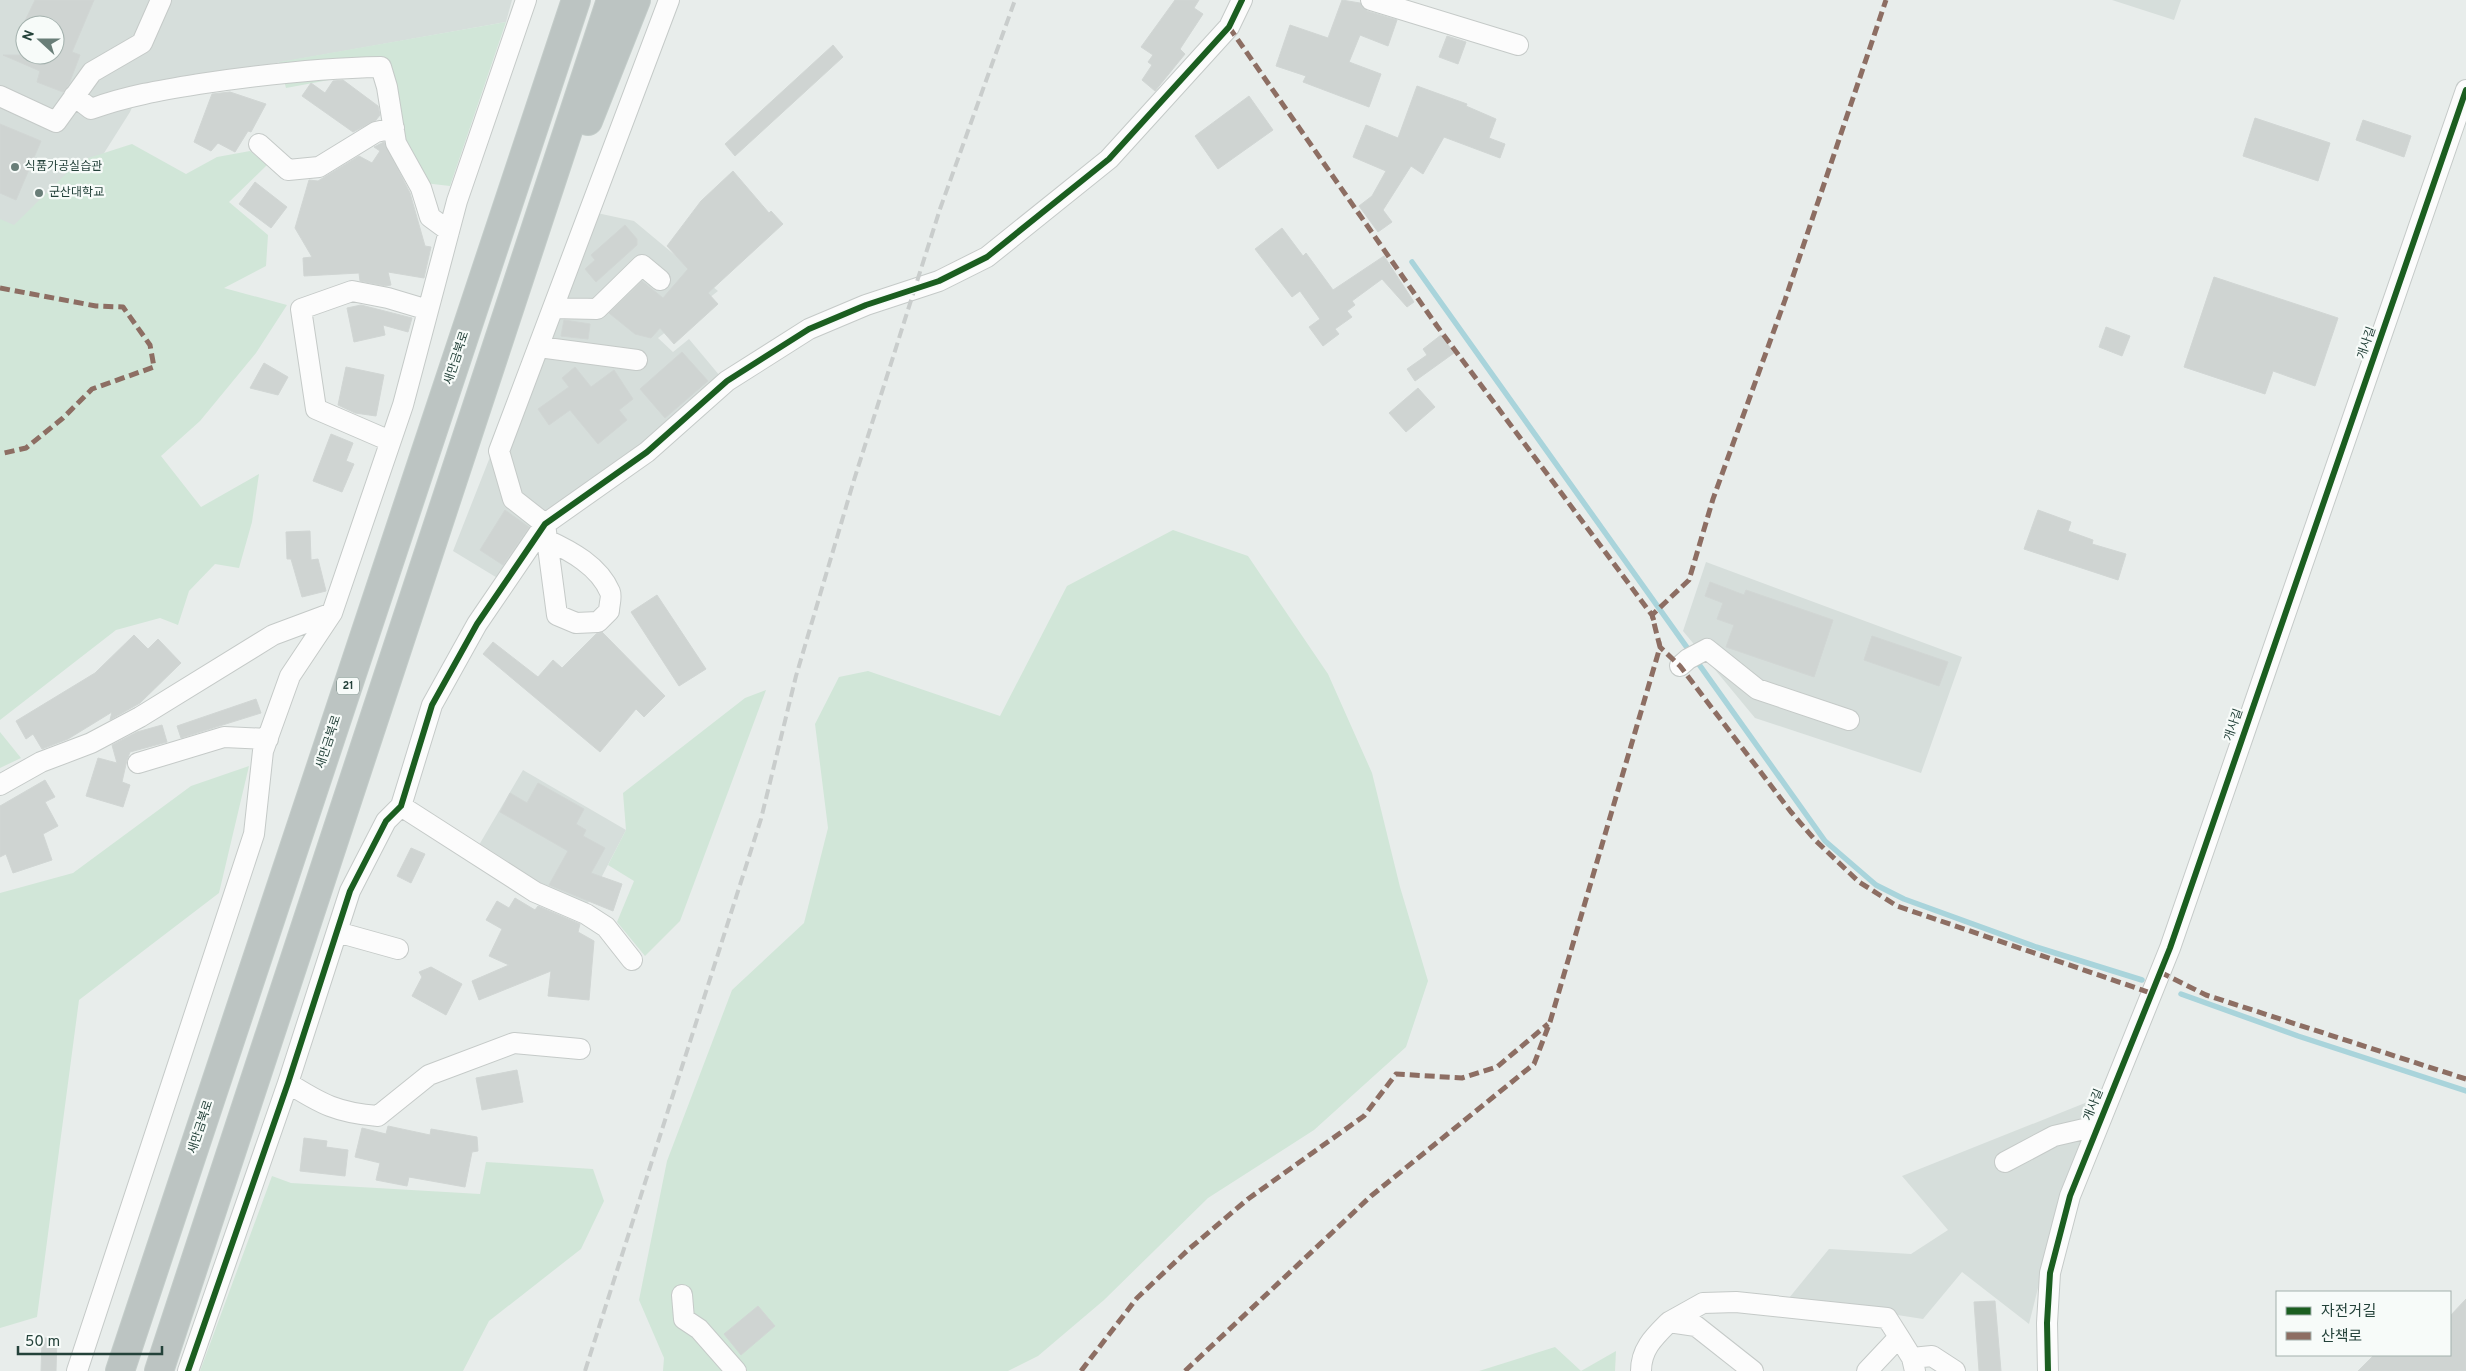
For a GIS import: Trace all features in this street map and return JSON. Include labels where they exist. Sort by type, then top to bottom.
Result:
[{"type":"highway","points":[[544,99],[560,0]]},
{"type":"highway","name":"새만금북로","points":[[120,1371],[576,0]]},
{"type":"highway","points":[[160,1371],[545,196],[612,0]]},
{"type":"highway","points":[[545,196],[591,117],[636,0]]},
{"type":"street","points":[[0,96],[56,122],[92,72],[142,43],[160,0]]},
{"type":"street","points":[[77,1371],[254,834],[263,751],[290,676],[332,613],[403,405],[457,200],[526,0]]},
{"type":"street","points":[[546,532],[514,500],[499,451],[669,0]]},
{"type":"street","points":[[1371,0],[1518,45]]},
{"type":"street","points":[[188,1371],[288,1084],[350,892],[386,821],[400,806],[432,706],[477,624],[546,532],[647,452],[728,381],[809,329],[866,305],[939,281],[987,257],[1109,159],[1229,27],[1237,3]]},
{"type":"street","points":[[74,96],[91,109],[121,98],[230,79],[336,68],[381,66],[396,142],[421,188],[430,217],[448,231]]},
{"type":"street","name":"개사길","points":[[2048,1371],[2047,1323],[2050,1273],[2070,1196],[2170,948],[2466,90]]},
{"type":"street","points":[[259,144],[288,170],[319,168],[376,132],[394,128]]},
{"type":"street","points":[[554,308],[597,309],[642,265],[660,280]]},
{"type":"street","points":[[390,441],[316,410],[301,309],[352,291],[388,298],[428,310]]},
{"type":"street","points":[[539,347],[637,360]]},
{"type":"street","points":[[0,785],[41,762],[91,743],[140,717],[273,635],[332,613]]},
{"type":"street","points":[[1690,659],[1707,649],[1757,689],[1849,720]]},
{"type":"street","points":[[138,763],[224,737],[268,739]]},
{"type":"street","points":[[400,806],[535,892],[586,914],[606,927],[632,960]]},
{"type":"street","points":[[337,932],[398,949]]},
{"type":"street","points":[[288,1084],[320,1104],[351,1114],[378,1116],[429,1075],[514,1043],[580,1049]]},
{"type":"street","points":[[2005,1162],[2054,1136],[2097,1126]]},
{"type":"street","points":[[682,1295],[684,1319],[699,1329],[736,1371]]},
{"type":"street","points":[[1641,1371],[1641,1357],[1651,1340],[1669,1322],[1703,1303],[1736,1302],[1887,1318],[1914,1365],[1932,1356],[1955,1371]]},
{"type":"street","points":[[1669,1322],[1696,1326],[1753,1371]]},
{"type":"street","points":[[1867,1371],[1899,1337]]},
{"type":"shaded area","name":"군산대학교","points":[[0,0],[512,0],[506,22],[141,87],[130,112],[27,275],[0,300]]},
{"type":"shaded area","points":[[2112,0],[2181,0],[2174,20]]},
{"type":"shaded area","points":[[597,213],[634,221],[718,291],[658,338],[673,352],[689,339],[720,376],[640,445],[499,579],[453,551],[490,457],[512,435]]},
{"type":"shaded area","points":[[1706,562],[1962,657],[1921,773],[1755,718],[1683,631]]},
{"type":"shaded area","points":[[523,770],[626,830],[587,905],[539,885],[479,845]]},
{"type":"shaded area","points":[[2095,1099],[2054,1224],[2029,1324],[1962,1272],[1923,1319],[1789,1298],[1829,1249],[1911,1254],[1948,1230],[1902,1176]]},
{"type":"green space","points":[[506,22],[450,186],[424,183],[377,71],[286,88],[279,62]]},
{"type":"green space","points":[[132,144],[186,174],[217,157],[250,151],[267,165],[229,202],[268,235],[266,266],[224,288],[287,305],[256,353],[200,421],[161,456],[201,507],[259,474],[252,522],[239,568],[215,564],[189,591],[178,625],[160,618],[116,630],[0,720],[0,219],[14,225],[79,161]]},
{"type":"green space","points":[[1173,530],[1248,556],[1328,674],[1372,773],[1400,887],[1428,981],[1406,1047],[1314,1130],[1208,1198],[1104,1300],[1038,1356],[1008,1371],[663,1371],[664,1358],[639,1300],[667,1161],[732,990],[804,923],[828,828],[815,724],[839,677],[868,671],[1000,716],[1067,586]]},
{"type":"green space","points":[[766,690],[680,921],[645,956],[617,922],[634,881],[608,865],[626,830],[623,793],[745,698]]},
{"type":"green space","points":[[0,732],[21,758],[0,768]]},
{"type":"green space","points":[[249,766],[219,893],[79,1000],[37,1317],[0,1328],[0,893],[73,873],[191,786]]},
{"type":"green space","points":[[486,1162],[593,1169],[604,1201],[581,1249],[489,1321],[463,1371],[200,1371],[272,1176],[291,1183],[480,1194]]},
{"type":"green space","points":[[1555,1347],[1581,1371],[1479,1371]]},
{"type":"green space","points":[[1616,1351],[1615,1371],[1581,1371]]},
{"type":"building","points":[[35,0],[94,0],[72,52],[80,55],[69,84],[63,92],[37,82],[40,71],[26,65],[65,65],[65,15],[28,15]]},
{"type":"building","points":[[1175,0],[1199,0],[1194,8],[1203,14],[1180,49],[1185,54],[1155,91],[1142,80],[1152,65],[1148,62],[1153,55],[1141,47]]},
{"type":"building","points":[[1342,0],[1360,3],[1367,11],[1397,20],[1388,46],[1360,35],[1349,62],[1381,74],[1369,107],[1303,82],[1306,76],[1276,66],[1290,25],[1328,38]]},
{"type":"building","points":[[1447,36],[1466,42],[1458,64],[1439,57]]},
{"type":"building","points":[[833,45],[843,57],[735,156],[725,144]]},
{"type":"building","points":[[3,55],[15,55],[15,60]]},
{"type":"building","points":[[343,80],[378,106],[380,115],[376,120],[353,132],[302,96],[311,83],[325,93],[333,81]]},
{"type":"building","points":[[1417,86],[1467,104],[1466,106],[1496,119],[1489,138],[1505,144],[1500,158],[1444,137],[1423,174],[1411,166],[1383,210],[1392,222],[1378,232],[1359,206],[1372,196],[1386,171],[1353,157],[1366,125],[1398,138]]},
{"type":"building","points":[[230,92],[266,104],[251,132],[248,131],[235,152],[218,143],[211,151],[194,142],[212,94]]},
{"type":"building","points":[[1249,96],[1273,130],[1218,169],[1195,136]]},
{"type":"building","points":[[2255,118],[2330,143],[2318,181],[2243,156]]},
{"type":"building","points":[[2363,120],[2411,136],[2404,157],[2356,140]]},
{"type":"building","name":"식품가공실습관","points":[[0,124],[41,141],[16,200],[0,193]]},
{"type":"building","points":[[384,142],[410,193],[425,246],[431,247],[424,278],[388,272],[391,285],[386,286],[360,281],[359,273],[304,276],[303,258],[312,257],[295,228],[309,180],[318,181],[359,156],[372,163],[380,151],[374,147]]},
{"type":"building","points":[[733,171],[769,213],[771,211],[783,224],[708,293],[718,304],[674,344],[660,328],[651,338],[635,334],[609,313],[642,281],[663,298],[688,269],[667,246],[701,201]]},
{"type":"building","points":[[255,182],[287,207],[271,228],[239,204]]},
{"type":"building","points":[[625,225],[637,239],[637,245],[596,282],[585,269],[595,260],[591,255]]},
{"type":"building","points":[[1282,228],[1303,256],[1306,253],[1333,290],[1384,256],[1414,302],[1407,307],[1382,279],[1352,301],[1355,305],[1347,311],[1352,317],[1335,329],[1339,334],[1323,346],[1309,327],[1320,319],[1300,291],[1292,297],[1255,249]]},
{"type":"building","points":[[2214,277],[2338,318],[2315,386],[2273,371],[2265,394],[2184,367]]},
{"type":"building","points":[[361,305],[412,318],[408,332],[383,325],[385,335],[354,342],[347,308]]},
{"type":"building","points":[[564,320],[590,324],[588,339],[561,336]]},
{"type":"building","points":[[2106,327],[2130,336],[2122,356],[2099,347]]},
{"type":"building","points":[[1441,335],[1454,353],[1415,381],[1407,369],[1427,355],[1423,349]]},
{"type":"building","points":[[682,352],[708,381],[665,418],[640,389]]},
{"type":"building","points":[[264,363],[288,377],[278,395],[250,388]]},
{"type":"building","points":[[346,367],[384,375],[376,416],[355,413],[338,405]]},
{"type":"building","points":[[575,367],[591,387],[614,370],[633,399],[619,410],[627,420],[598,444],[570,410],[549,425],[538,409],[569,387],[562,378]]},
{"type":"building","points":[[1418,388],[1435,407],[1406,432],[1389,413]]},
{"type":"building","points":[[331,434],[353,443],[346,461],[354,464],[342,492],[313,481]]},
{"type":"building","points":[[505,510],[529,527],[503,565],[480,550]]},
{"type":"building","points":[[2038,510],[2071,522],[2068,531],[2093,540],[2092,544],[2126,554],[2118,580],[2024,549]]},
{"type":"building","points":[[310,531],[311,560],[318,559],[326,591],[302,597],[291,559],[287,559],[286,532]]},
{"type":"building","points":[[1710,582],[1744,595],[1746,590],[1833,620],[1814,677],[1726,647],[1734,625],[1717,619],[1723,603],[1705,596]]},
{"type":"building","points":[[657,595],[706,669],[679,686],[631,612]]},
{"type":"building","points":[[602,632],[665,696],[644,717],[636,709],[600,752],[483,654],[493,642],[538,677],[553,660],[562,668],[596,634]]},
{"type":"building","points":[[134,635],[148,649],[158,639],[181,663],[140,703],[110,720],[112,712],[68,739],[42,749],[33,734],[26,739],[16,721],[95,673]]},
{"type":"building","points":[[1872,636],[1948,662],[1939,686],[1864,660]]},
{"type":"building","points":[[256,699],[261,713],[181,738],[177,726]]},
{"type":"building","points":[[162,725],[167,742],[130,752],[122,782],[130,785],[123,807],[86,796],[98,758],[117,763],[112,745],[137,732]]},
{"type":"building","points":[[45,780],[55,797],[45,802],[58,826],[43,834],[52,860],[13,873],[6,854],[0,857],[0,806]]},
{"type":"building","points":[[538,783],[584,809],[576,824],[586,830],[583,836],[605,848],[591,873],[622,884],[613,911],[549,885],[568,851],[500,812],[510,793],[527,803]]},
{"type":"building","points":[[411,848],[425,854],[411,883],[397,876]]},
{"type":"building","points":[[515,898],[535,910],[538,906],[580,924],[578,932],[594,941],[589,1000],[548,996],[551,971],[479,1000],[472,981],[509,965],[489,956],[502,929],[486,920],[497,901],[509,908]]},
{"type":"building","points":[[431,967],[462,984],[446,1015],[412,996],[422,977],[419,972]]},
{"type":"building","points":[[517,1070],[523,1102],[482,1110],[476,1078]]},
{"type":"building","points":[[388,1126],[430,1135],[431,1129],[477,1137],[478,1151],[472,1152],[465,1187],[409,1177],[407,1186],[376,1180],[380,1163],[355,1157],[362,1128],[386,1134]]},
{"type":"building","points":[[304,1138],[327,1141],[326,1147],[348,1150],[345,1176],[300,1171]]},
{"type":"building","points":[[2466,1299],[2466,1371],[2358,1371],[2373,1356],[2451,1356],[2451,1315]]},
{"type":"building","points":[[1995,1301],[2001,1371],[1979,1371],[1974,1302]]},
{"type":"building","points":[[758,1306],[775,1326],[741,1355],[724,1334]]},
{"type":"building","points":[[42,1338],[57,1338],[56,1371],[41,1371]]},
{"type":"waterway","points":[[1412,262],[1825,841],[1876,885],[1904,899],[2036,947],[2142,980]]},
{"type":"waterway","points":[[2181,994],[2298,1036],[2466,1091]]},
{"type":"railway","points":[[585,1371],[761,819],[796,676],[854,480],[940,209],[1015,0]]},
{"type":"marked path","points":[[1185,1371],[1371,1196],[1534,1064],[1550,1022],[1660,647],[1652,615],[1689,580],[1713,499],[1785,300],[1886,0]]},
{"type":"marked path","points":[[1229,27],[1437,326],[1652,615],[1654,621]]},
{"type":"marked path","points":[[0,288],[96,306],[123,307],[150,345],[154,367],[92,389],[63,418],[26,448],[0,454]]},
{"type":"marked path","points":[[1659,642],[1660,647],[1680,666],[1791,812],[1815,840],[1859,882],[1897,906],[2151,993]]},
{"type":"marked path","points":[[2160,972],[2206,995],[2466,1079]]},
{"type":"marked path","points":[[1081,1371],[1137,1298],[1189,1249],[1248,1199],[1364,1116],[1396,1074],[1462,1078],[1497,1067],[1548,1024]]},
{"type":"cycle path","points":[[188,1371],[288,1083],[350,891],[386,821],[401,806],[432,705],[477,624],[545,524],[647,452],[727,381],[809,329],[866,305],[939,281],[987,257],[1109,159],[1229,27],[1242,0]]},
{"type":"cycle path","points":[[2048,1371],[2047,1323],[2050,1273],[2070,1196],[2170,948],[2466,90]]},
{"type":"place","name":"식품가공실습관","points":[[15,167]]},
{"type":"place","name":"군산대학교","points":[[39,193]]}]
